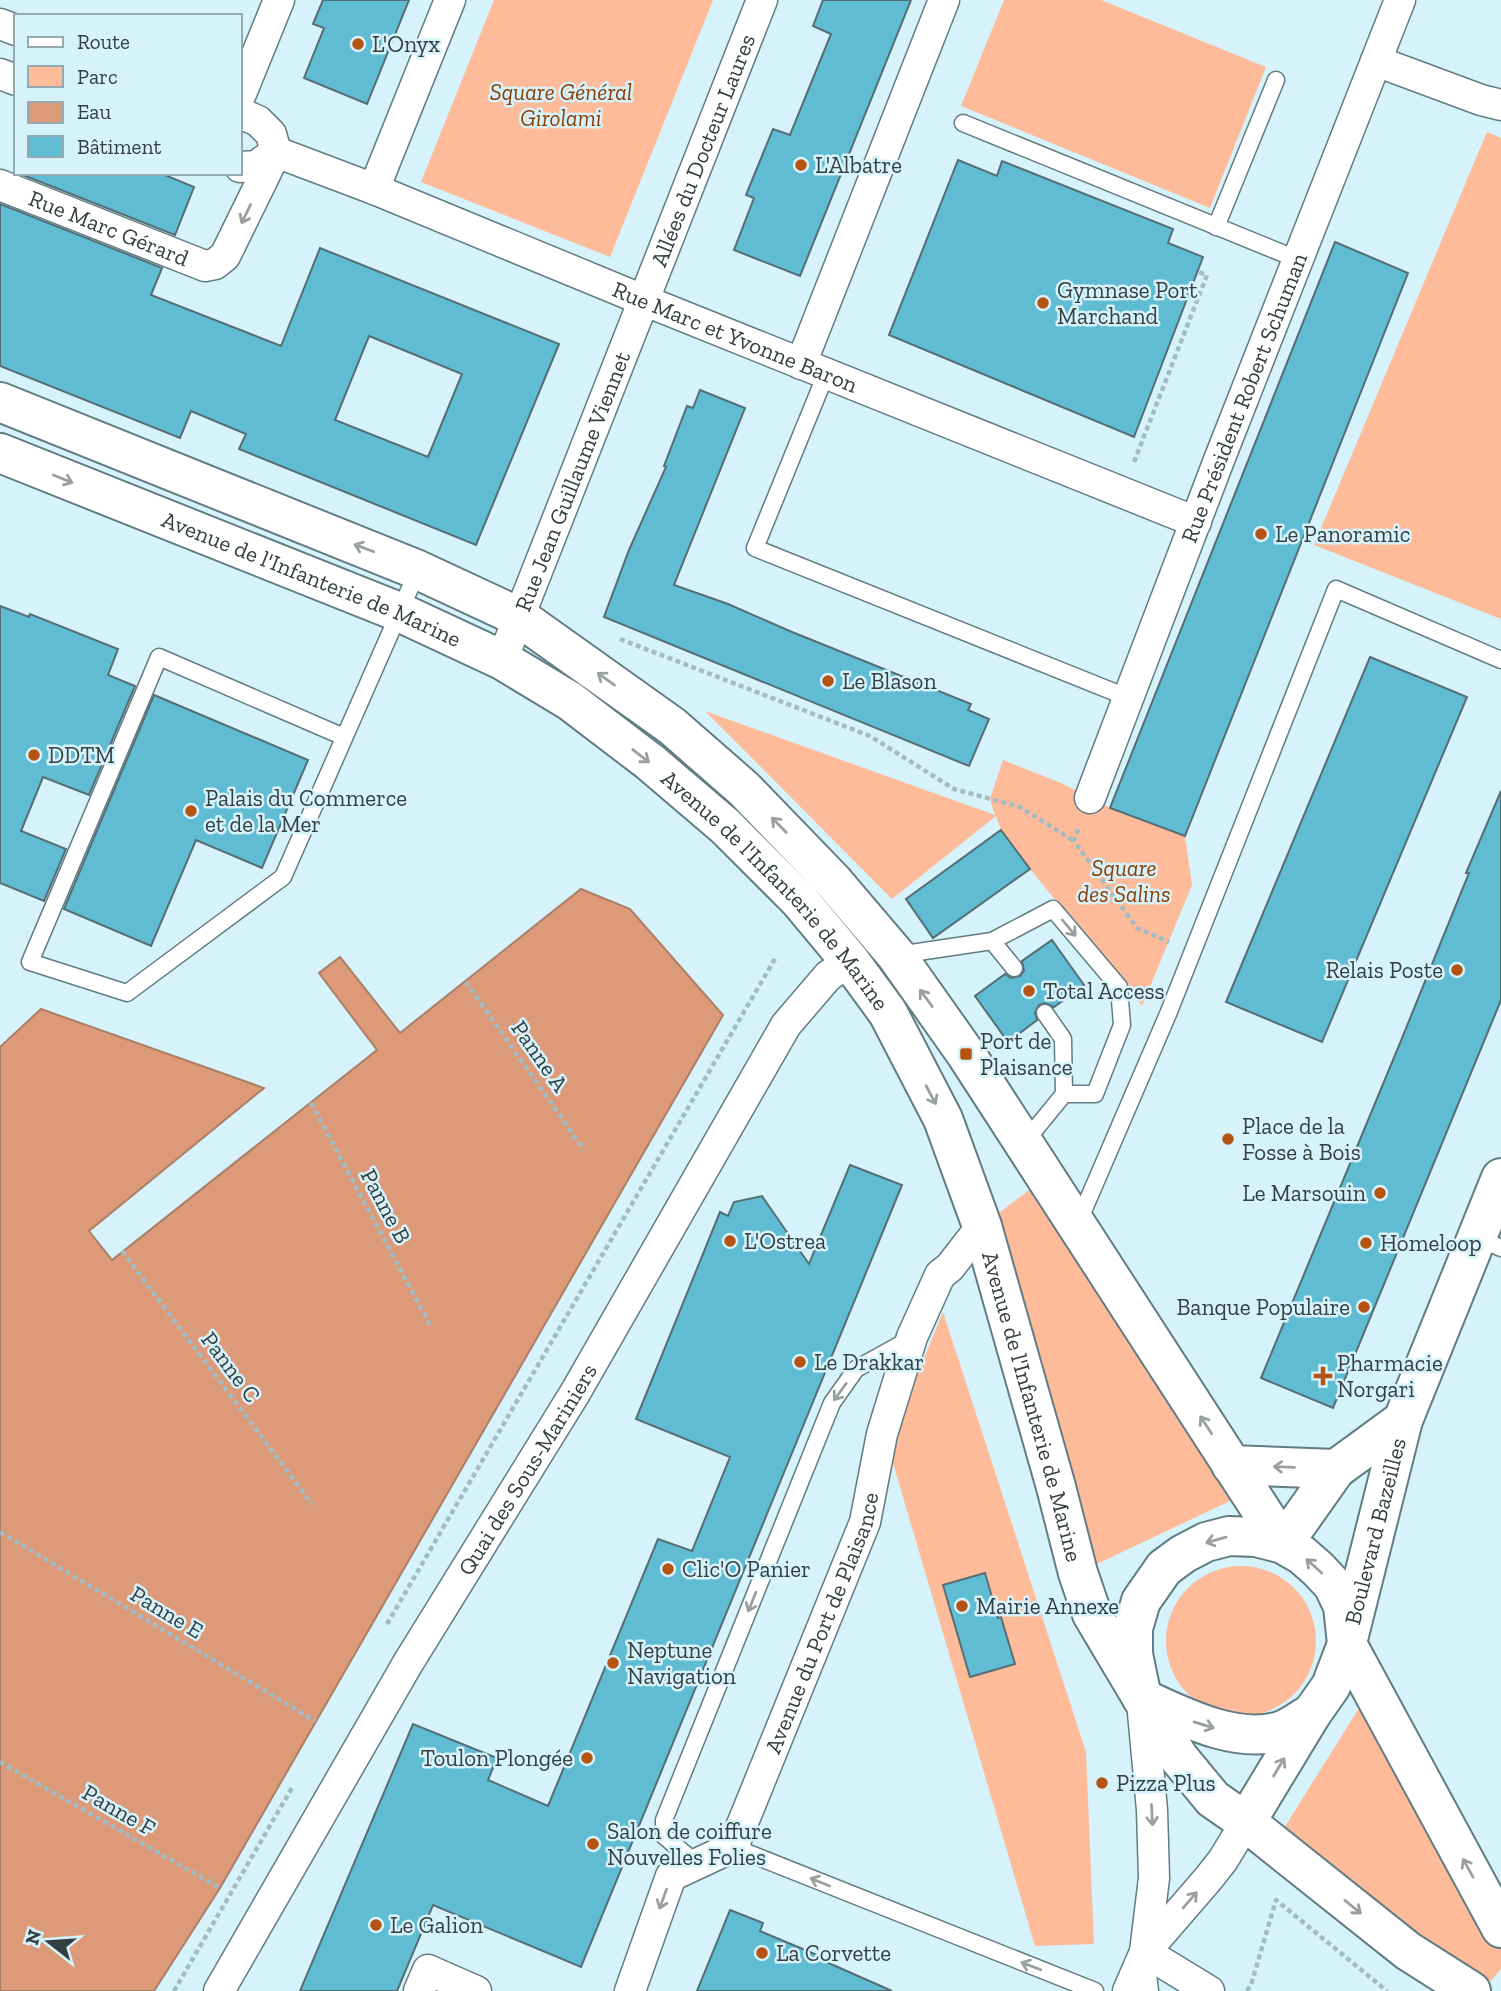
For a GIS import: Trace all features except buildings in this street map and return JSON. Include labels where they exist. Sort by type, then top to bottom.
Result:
[{"type":"main road","name":"Avenue de l'Infanterie de Marine","points":[[0,402],[418,570],[519,617],[672,726],[744,789],[833,881],[896,955],[966,1054],[1283,1544]]},
{"type":"main road","name":"Avenue de l'Infanterie de Marine","points":[[0,453],[399,612],[502,660],[570,701],[650,762],[724,826],[800,901],[850,961],[888,1013],[943,1119],[982,1226],[1078,1573],[1092,1614],[1142,1698],[1179,1758],[1213,1798],[1408,1951],[1471,1991]]},
{"type":"main road","name":"Boulevard Bazeilles","points":[[1347,1644],[1403,1420],[1489,1243],[1501,1178]]},
{"type":"main road","name":"Boulevard Bazeilles","points":[[1283,1544],[1336,1469],[1403,1420]]},
{"type":"main road","points":[[1231,1465],[1336,1469]]},
{"type":"main road","points":[[1312,1713],[1283,1730],[1259,1734],[1240,1733],[1191,1721],[1142,1698],[1133,1654],[1133,1628],[1141,1601],[1164,1568],[1206,1542],[1229,1536],[1256,1537],[1283,1544],[1302,1555],[1333,1585],[1343,1606],[1347,1644],[1501,1928]]},
{"type":"main road","points":[[1246,1822],[1331,1686],[1347,1644]]},
{"type":"street","points":[[242,91],[279,0]]},
{"type":"street","points":[[373,189],[450,0]]},
{"type":"street","name":"Allées du Docteur Laures","points":[[643,300],[762,0]]},
{"type":"street","points":[[813,369],[944,0]]},
{"type":"street","name":"Rue Président Robert Schuman","points":[[1090,798],[1400,0]]},
{"type":"street","points":[[1376,61],[1501,105]]},
{"type":"street","points":[[242,114],[258,121],[271,134],[276,152],[256,166],[242,167]]},
{"type":"street","name":"Rue Marc et Yvonne Baron","points":[[276,152],[1196,522]]},
{"type":"street","name":"Rue Marc Gérard","points":[[0,185],[205,266],[215,264],[225,256],[276,152]]},
{"type":"street","name":"Rue Jean Guillaume Viennet","points":[[502,660],[643,300]]},
{"type":"street","name":"Quai des Sous-Mariniers","points":[[219,1991],[408,1663],[581,1383],[786,1025],[828,976],[850,961]]},
{"type":"street","name":"Avenue du Port de Plaisance","points":[[733,1847],[865,1522],[882,1434],[912,1337],[940,1275],[950,1267],[982,1226]]},
{"type":"street","points":[[1142,1698],[1152,1810],[1154,1878],[1146,1952]]},
{"type":"street","points":[[1128,1991],[1146,1952],[1223,1860],[1246,1822]]},
{"type":"street","points":[[630,1991],[671,1876],[733,1847]]},
{"type":"street","points":[[1146,1952],[1209,1991]]},
{"type":"street","points":[[423,1980],[476,1991]]},
{"type":"lane","points":[[1216,227],[1276,80]]},
{"type":"lane","points":[[963,123],[1298,260]]},
{"type":"lane","points":[[813,369],[755,548],[1129,698]]},
{"type":"lane","points":[[344,737],[159,657],[30,962],[127,993],[283,877],[418,570]]},
{"type":"lane","points":[[1077,1225],[1193,951],[1336,589],[1501,660]]},
{"type":"lane","points":[[850,961],[992,941],[1053,909],[1119,987],[1122,1025],[1095,1094],[1064,1094]]},
{"type":"lane","points":[[992,941],[1014,968]]},
{"type":"lane","points":[[1024,1143],[1064,1094],[1063,1039],[1045,1013]]},
{"type":"lane","points":[[697,1864],[664,1836],[664,1820],[832,1403],[856,1368],[912,1337]]},
{"type":"lane","points":[[733,1847],[1095,1991]]},
{"type":"lane","points":[[1146,1952],[1150,1991]]},
{"type":"path","points":[[1122,492],[1207,275],[1198,272]]},
{"type":"path","points":[[614,636],[870,736],[954,789],[1020,807],[1074,841],[1137,928],[1193,951]]},
{"type":"path","points":[[1074,841],[1090,798]]},
{"type":"path","points":[[385,1629],[776,957]]},
{"type":"path","name":"Panne A","points":[[466,982],[584,1150]]},
{"type":"path","name":"Panne B","points":[[311,1102],[430,1325]]},
{"type":"path","name":"Panne C","points":[[122,1251],[312,1504]]},
{"type":"path","name":"Panne E","points":[[0,1532],[315,1721]]},
{"type":"path","name":"Panne F","points":[[0,1762],[220,1888]]},
{"type":"path","points":[[174,1991],[299,1776]]},
{"type":"path","points":[[1247,1991],[1276,1900],[1387,1991]]},
{"type":"green space","name":"Square Général Girolami","points":[[494,0],[713,0],[610,257],[421,182]]},
{"type":"green space","points":[[1004,0],[1101,0],[1266,67],[1210,208],[961,106]]},
{"type":"green space","points":[[1487,132],[1501,138],[1501,619],[1314,545]]},
{"type":"green space","name":"Square des Salins","points":[[705,711],[995,815],[990,799],[1003,760],[1061,783],[1110,808],[1185,836],[1192,885],[1142,1006],[1030,869],[1001,830],[996,816],[892,899]]},
{"type":"green space","points":[[1046,1177],[1249,1492],[1078,1573],[982,1226]]},
{"type":"green space","points":[[943,1312],[1086,1752],[1094,1944],[1035,1946],[888,1446]]},
{"type":"green space","points":[[1241,1566],[1270,1572],[1294,1588],[1310,1612],[1316,1641],[1310,1670],[1294,1694],[1270,1710],[1241,1716],[1212,1710],[1188,1694],[1172,1670],[1166,1641],[1172,1612],[1188,1588],[1212,1572]]},
{"type":"green space","points":[[1371,1689],[1501,1928],[1501,1969],[1482,1991],[1274,1844]]},
{"type":"water","points":[[581,889],[630,909],[723,1015],[220,1888],[154,1991],[0,1991],[0,1047],[41,1009],[264,1088],[89,1231],[112,1260],[377,1050],[319,973],[340,957],[400,1033]]},
{"type":"place","name":"L'Onyx","points":[[358,44]]},
{"type":"place","name":"L'Albatre","points":[[801,165]]},
{"type":"place","name":"Gymnase Port Marchand","points":[[1043,303]]},
{"type":"place","name":"Le Panoramic","points":[[1261,534]]},
{"type":"place","name":"Le Blason","points":[[828,681]]},
{"type":"place","name":"DDTM","points":[[34,755]]},
{"type":"place","name":"Palais du Commerce et de la Mer","points":[[191,811]]},
{"type":"place","name":"Relais Poste","points":[[1457,970]]},
{"type":"place","name":"Total Access","points":[[1029,991]]},
{"type":"place","name":"Port de Plaisance","points":[[966,1054]]},
{"type":"place","name":"Place de la Fosse à Bois","points":[[1228,1139]]},
{"type":"place","name":"Le Marsouin","points":[[1380,1193]]},
{"type":"place","name":"L'Ostrea","points":[[730,1241]]},
{"type":"place","name":"Homeloop","points":[[1366,1243]]},
{"type":"place","name":"Banque Populaire","points":[[1364,1307]]},
{"type":"place","name":"Le Drakkar","points":[[800,1362]]},
{"type":"place","name":"Pharmacie Norgari","points":[[1323,1376]]},
{"type":"place","name":"Clic'O Panier","points":[[668,1569]]},
{"type":"place","name":"Mairie Annexe","points":[[962,1606]]},
{"type":"place","name":"Neptune Navigation","points":[[613,1663]]},
{"type":"place","name":"Toulon Plongée","points":[[587,1758]]},
{"type":"place","name":"Pizza Plus","points":[[1102,1783]]},
{"type":"place","name":"Salon de coiffure Nouvelles Folies","points":[[593,1844]]},
{"type":"place","name":"Le Galion","points":[[376,1925]]},
{"type":"place","name":"La Corvette","points":[[762,1953]]}]
